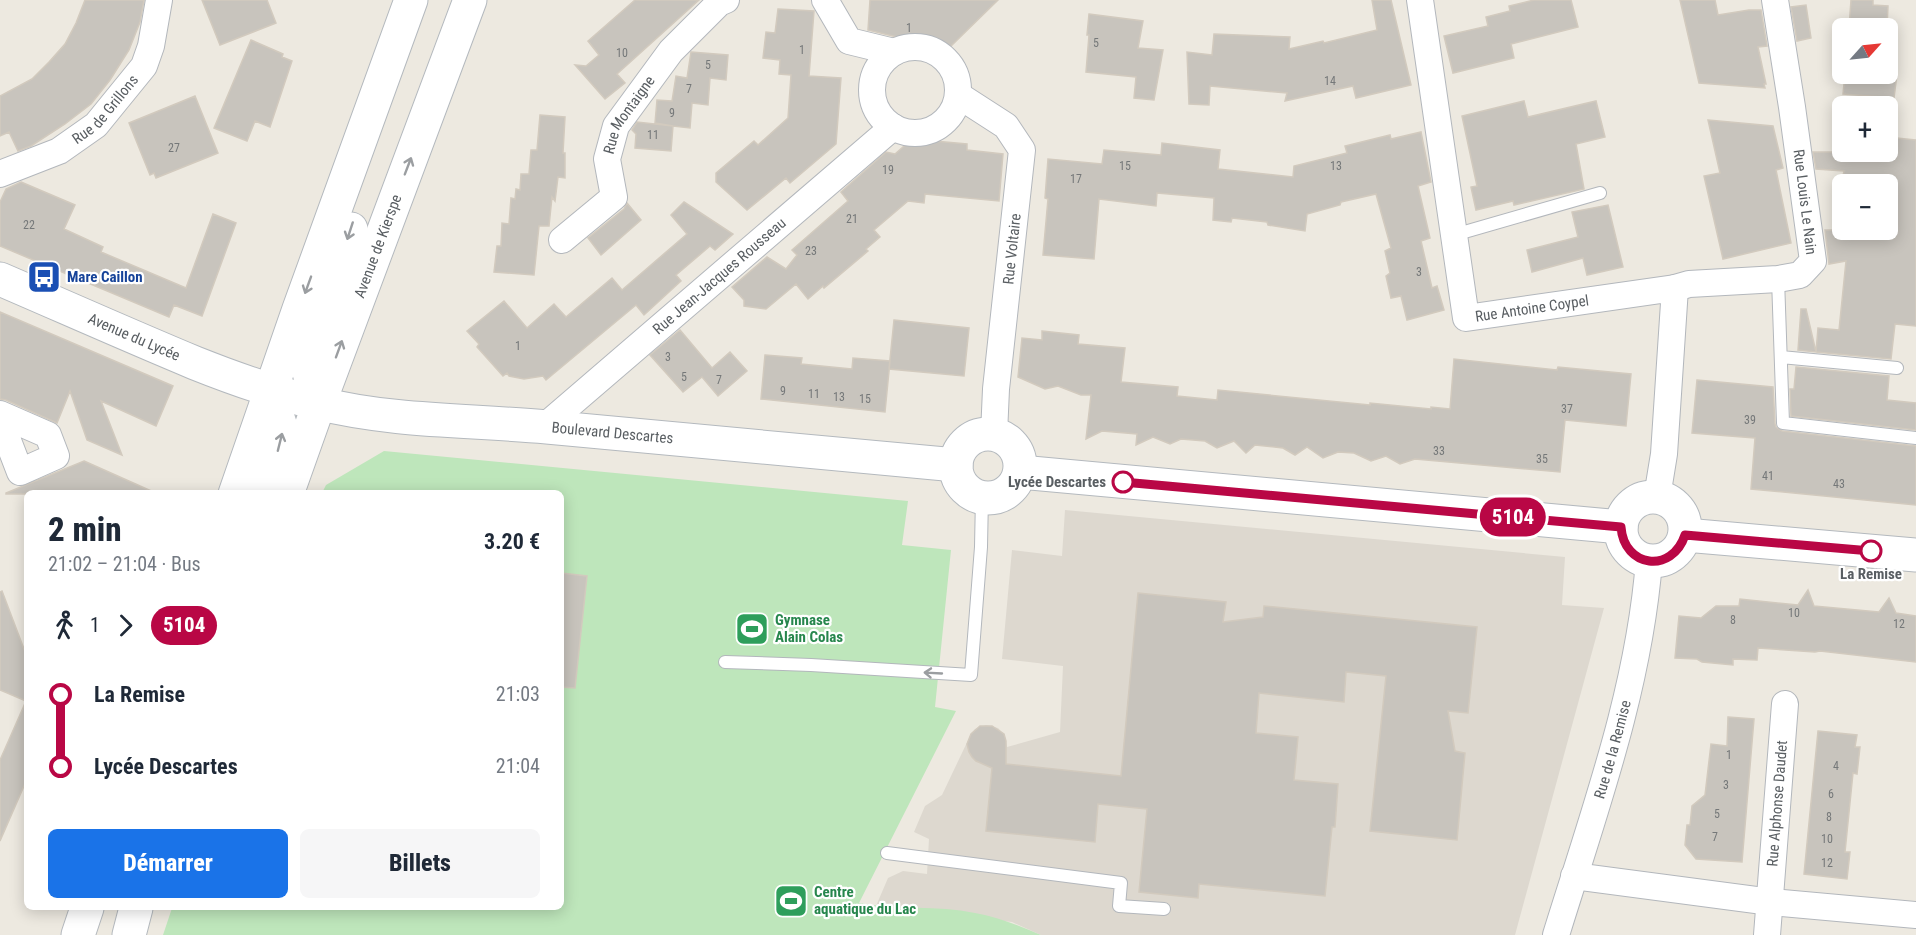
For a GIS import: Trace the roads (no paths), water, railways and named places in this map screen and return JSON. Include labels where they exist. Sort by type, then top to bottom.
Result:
[{"type":"street","name":"Rue de Grillons","points":[[0,174],[59,151],[96,125],[144,66],[151,46],[159,0]]},
{"type":"street","points":[[236,490],[269,391],[411,0]]},
{"type":"street","name":"Avenue de Kierspe","points":[[289,490],[319,404],[470,0]]},
{"type":"street","name":"Rue Montaigne","points":[[562,240],[614,196],[608,159],[616,126],[671,51],[719,3],[726,0]]},
{"type":"street","points":[[825,0],[849,41],[894,52]]},
{"type":"street","name":"Rue Antoine Coypel","points":[[1420,0],[1466,318],[1675,288]]},
{"type":"street","name":"Rue Louis Le Nain","points":[[1675,288],[1689,284],[1778,279],[1800,275],[1813,261],[1775,0]]},
{"type":"street","points":[[911,47],[926,48],[939,54],[951,66],[957,80],[958,95],[948,118],[936,127],[928,131],[907,132],[893,127],[880,115],[874,102],[872,87],[875,74],[882,62],[894,52],[911,47]]},
{"type":"street","points":[[319,404],[306,363],[379,144],[392,52]]},
{"type":"street","name":"Rue Voltaire","points":[[958,95],[1006,126],[1022,150],[996,389],[994,434]]},
{"type":"street","name":"Rue Jean-Jacques Rousseau","points":[[545,426],[893,127]]},
{"type":"street","name":"Avenue du Lycée","points":[[0,279],[161,349],[269,391]]},
{"type":"street","points":[[1657,497],[1664,454],[1675,288]]},
{"type":"street","points":[[264,490],[284,436],[269,391]]},
{"type":"street","name":"Boulevard Descartes","points":[[269,391],[319,404],[390,417],[545,426],[956,465]]},
{"type":"street","points":[[0,414],[48,435],[56,456],[20,472],[0,420]]},
{"type":"street","points":[[985,434],[994,434],[1011,444],[1017,452],[1020,472],[1010,489],[1002,495],[992,498],[982,497],[966,489],[960,482],[956,465],[962,447],[968,441],[985,434]]},
{"type":"street","points":[[1020,472],[1621,527]]},
{"type":"street","points":[[1647,497],[1657,497],[1677,506],[1686,525],[1685,535],[1682,544],[1669,558],[1649,561],[1632,554],[1622,537],[1621,527],[1623,517],[1637,501],[1647,497]]},
{"type":"street","points":[[1685,535],[1916,555]]},
{"type":"street","name":"Rue de la Remise","points":[[1556,935],[1620,727],[1646,606],[1649,561]]},
{"type":"street","name":"Rue Alphonse Daudet","points":[[1767,935],[1785,704]]},
{"type":"street","points":[[1574,876],[1771,902],[1916,915]]},
{"type":"street","points":[[78,935],[86,910]]},
{"type":"street","points":[[129,935],[135,910]]},
{"type":"lane","points":[[1454,236],[1600,193]]},
{"type":"lane","points":[[1778,279],[1783,423],[1916,438]]},
{"type":"lane","points":[[1781,357],[1897,368]]},
{"type":"lane","points":[[725,662],[971,675],[981,547],[982,497]]},
{"type":"lane","points":[[887,853],[1121,883],[1119,906],[1164,909]]},
{"type":"place","name":"Mare Caillon","points":[[44,277]]},
{"type":"place","name":"Lycée Descartes","points":[[1123,482]]},
{"type":"place","name":"La Remise","points":[[1871,551]]},
{"type":"place","name":"Gymnase Alain Colas","points":[[752,629]]},
{"type":"place","name":"Centre aquatique du Lac","points":[[791,901]]}]
